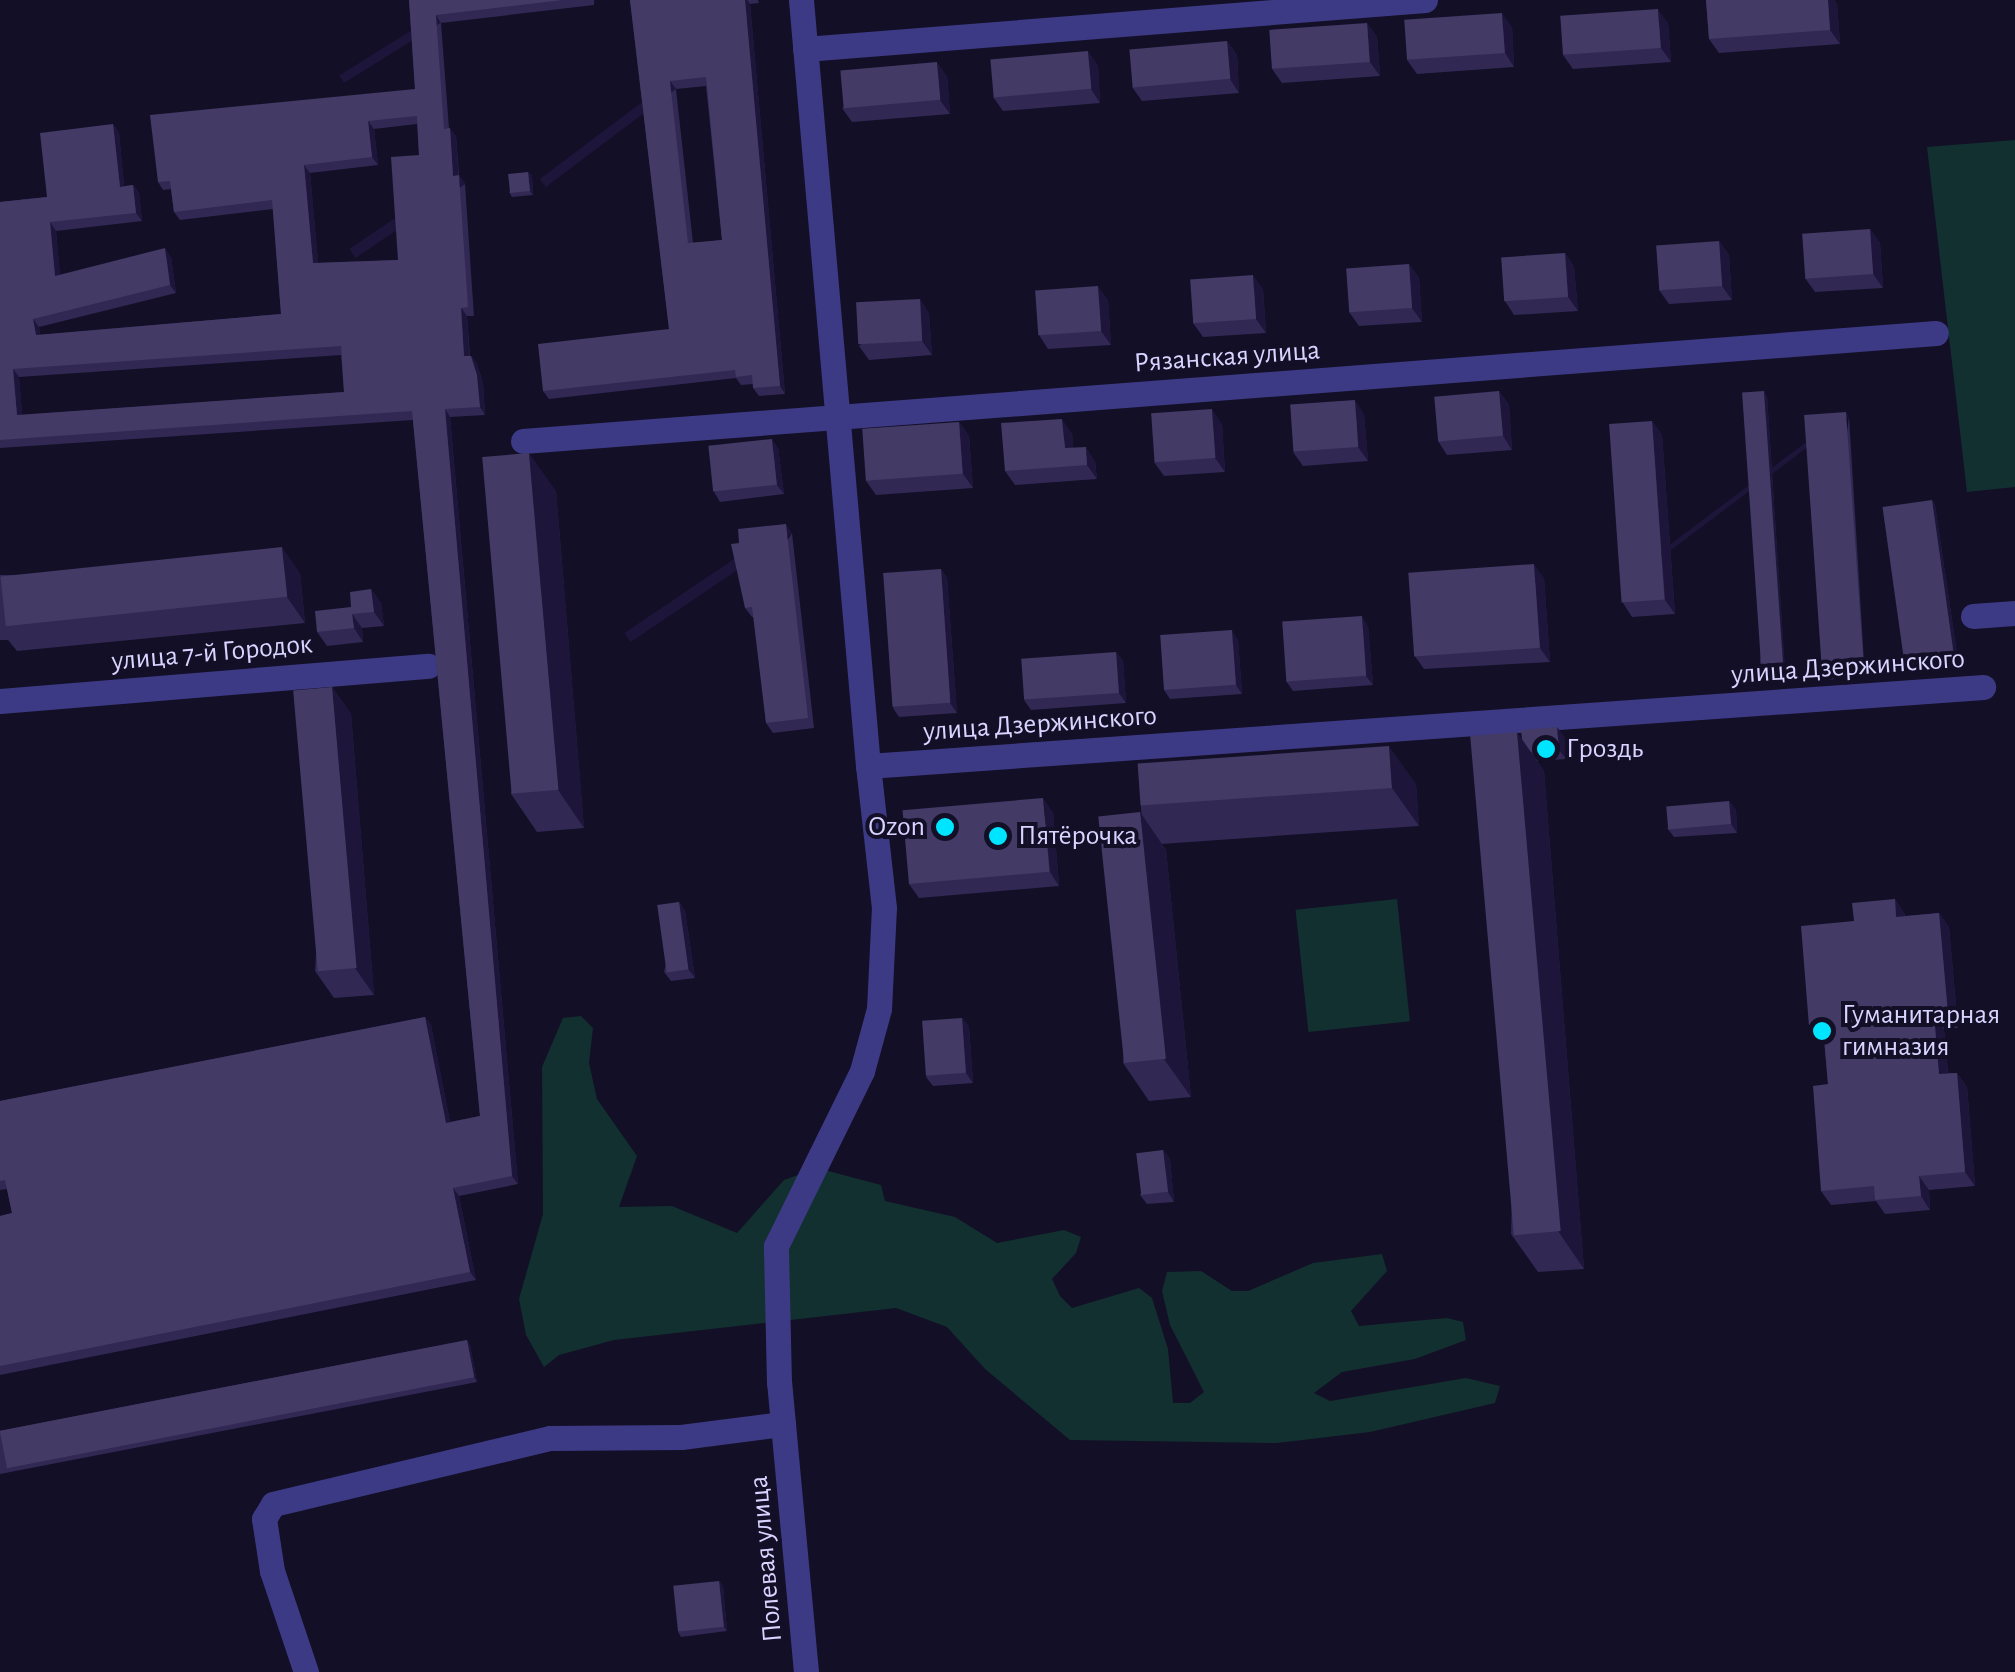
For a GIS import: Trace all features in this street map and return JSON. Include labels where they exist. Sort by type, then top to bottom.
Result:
[{"type":"street","points":[[800,0],[868,766]]},
{"type":"street","points":[[805,49],[1425,0]]},
{"type":"street","name":"Рязанская улица","points":[[523,441],[1936,333]]},
{"type":"street","name":"улица Дзержинского","points":[[1973,616],[2015,613]]},
{"type":"street","name":"улица 7-й Городок","points":[[0,700],[429,666]]},
{"type":"street","name":"улица Дзержинского","points":[[868,766],[1983,687]]},
{"type":"street","name":"Полевая улица","points":[[806,1672],[784,1432],[776,1246],[862,1071],[879,1009],[884,908],[868,766]]},
{"type":"street","points":[[306,1672],[272,1571],[264,1519],[273,1504],[550,1438],[784,1432]]},
{"type":"green space","points":[[2015,140],[2015,487],[1967,492],[1927,147]]},
{"type":"green space","points":[[1397,899],[1410,1021],[1308,1032],[1296,910]]},
{"type":"green space","points":[[581,1016],[593,1028],[589,1063],[597,1099],[637,1156],[619,1207],[672,1206],[737,1233],[784,1180],[817,1168],[881,1185],[885,1201],[955,1217],[997,1243],[1064,1230],[1081,1237],[1076,1253],[1052,1279],[1060,1296],[1072,1308],[1139,1288],[1152,1298],[1168,1349],[1173,1403],[1190,1403],[1204,1392],[1170,1325],[1162,1291],[1167,1272],[1201,1271],[1232,1291],[1248,1291],[1313,1263],[1382,1254],[1387,1271],[1351,1311],[1359,1326],[1447,1318],[1463,1322],[1466,1340],[1415,1359],[1342,1372],[1314,1393],[1330,1401],[1466,1378],[1500,1386],[1495,1403],[1370,1432],[1277,1443],[1070,1440],[985,1369],[947,1327],[896,1308],[614,1340],[559,1355],[544,1367],[526,1335],[519,1299],[543,1214],[542,1067],[563,1018]]},
{"type":"building","points":[[409,0],[563,0],[436,15],[444,129],[450,128],[453,176],[459,175],[468,307],[461,308],[464,356],[471,356],[477,375],[480,407],[445,409],[512,1176],[453,1188],[470,1272],[0,1366],[0,1216],[12,1213],[5,1180],[0,1181],[0,1101],[425,1017],[446,1123],[480,1116],[412,411],[0,440],[0,202],[47,197],[40,133],[113,124],[120,187],[133,185],[136,213],[50,222],[55,276],[165,248],[170,285],[33,319],[36,335],[281,314],[272,200],[174,212],[170,181],[158,182],[150,115],[415,89]],"holes":[[[417,116],[419,155],[391,157],[398,260],[313,263],[304,165],[372,157],[368,121]],[[341,346],[344,392],[17,415],[13,369]]]},
{"type":"building","points":[[630,0],[745,0],[780,386],[753,388],[752,375],[736,377],[735,370],[543,391],[538,344],[669,329]],"holes":[[[706,77],[722,240],[688,243],[670,81]]]},
{"type":"building","points":[[1706,0],[1828,0],[1830,30],[1709,39]]},
{"type":"building","points":[[1658,9],[1661,48],[1563,55],[1560,16]]},
{"type":"building","points":[[1502,13],[1505,53],[1407,60],[1404,20]]},
{"type":"building","points":[[1367,23],[1370,62],[1272,69],[1269,30]]},
{"type":"building","points":[[1227,41],[1230,79],[1133,87],[1129,50]]},
{"type":"building","points":[[1088,51],[1091,89],[994,97],[990,60]]},
{"type":"building","points":[[937,62],[940,100],[844,108],[840,70]]},
{"type":"building","points":[[528,172],[530,191],[510,193],[508,174]]},
{"type":"building","points":[[1870,229],[1873,274],[1805,279],[1802,234]]},
{"type":"building","points":[[1719,241],[1722,286],[1659,290],[1656,245]]},
{"type":"building","points":[[1565,253],[1568,297],[1504,301],[1501,257]]},
{"type":"building","points":[[1409,264],[1412,308],[1349,312],[1346,268]]},
{"type":"building","points":[[1253,275],[1256,319],[1193,323],[1190,279]]},
{"type":"building","points":[[1098,286],[1101,331],[1038,335],[1035,290]]},
{"type":"building","points":[[920,299],[922,341],[858,344],[856,302]]},
{"type":"building","points":[[1499,391],[1503,436],[1438,441],[1434,397]]},
{"type":"building","points":[[1764,391],[1783,666],[1761,668],[1742,393]]},
{"type":"building","points":[[1355,400],[1358,447],[1293,451],[1290,405]]},
{"type":"building","points":[[1212,409],[1215,458],[1155,462],[1151,413]]},
{"type":"building","points":[[1846,412],[1864,672],[1822,675],[1804,415]]},
{"type":"building","points":[[1062,419],[1065,448],[1086,447],[1087,465],[1005,471],[1001,423]]},
{"type":"building","points":[[1652,421],[1664,600],[1622,603],[1609,424]]},
{"type":"building","points":[[959,422],[963,474],[866,481],[862,429]]},
{"type":"building","points":[[772,439],[777,485],[713,491],[708,446]]},
{"type":"building","points":[[529,453],[558,790],[512,794],[482,457]]},
{"type":"building","points":[[1932,500],[1954,656],[1904,663],[1882,507]]},
{"type":"building","points":[[786,524],[808,718],[766,723],[752,607],[745,608],[731,544],[739,543],[738,529]]},
{"type":"building","points":[[282,547],[287,597],[6,626],[1,577]]},
{"type":"building","points":[[1534,564],[1540,648],[1414,657],[1408,573]]},
{"type":"building","points":[[941,569],[950,703],[892,707],[883,573]]},
{"type":"building","points":[[371,589],[374,612],[352,614],[354,628],[317,632],[315,611],[351,607],[350,592]]},
{"type":"building","points":[[1362,616],[1366,676],[1286,681],[1282,622]]},
{"type":"building","points":[[1232,630],[1236,685],[1164,690],[1160,635]]},
{"type":"building","points":[[1116,652],[1119,693],[1024,700],[1021,659]]},
{"type":"building","points":[[332,687],[357,968],[318,971],[293,690]]},
{"type":"building","points":[[1557,727],[1559,750],[1531,752],[1522,739],[1521,730]]},
{"type":"building","points":[[1517,732],[1561,1231],[1514,1235],[1470,736]]},
{"type":"building","points":[[1389,746],[1392,788],[1141,805],[1138,764]]},
{"type":"building","points":[[1043,798],[1049,872],[909,884],[903,810]]},
{"type":"building","points":[[1729,801],[1731,824],[1668,829],[1666,806]]},
{"type":"building","points":[[1140,812],[1166,1059],[1124,1063],[1098,816]]},
{"type":"building","points":[[1895,899],[1896,917],[1939,913],[1948,1014],[1934,1015],[1939,1074],[1957,1073],[1965,1172],[1919,1176],[1921,1196],[1875,1200],[1874,1186],[1821,1191],[1813,1086],[1828,1084],[1823,1025],[1809,1026],[1801,926],[1854,921],[1852,903]]},
{"type":"building","points":[[679,902],[688,969],[667,972],[657,905]]},
{"type":"building","points":[[962,1018],[966,1073],[926,1076],[922,1021]]},
{"type":"building","points":[[1163,1150],[1168,1192],[1141,1195],[1136,1153]]},
{"type":"building","points":[[467,1340],[474,1377],[7,1468],[0,1431]]},
{"type":"building","points":[[719,1581],[724,1627],[678,1632],[673,1586]]},
{"type":"place","name":"Гроздь","points":[[1546,749]]},
{"type":"place","name":"Ozon","points":[[945,827]]},
{"type":"place","name":"Пятёрочка","points":[[998,836]]},
{"type":"place","name":"Гуманитарная гимназия","points":[[1822,1031]]}]
